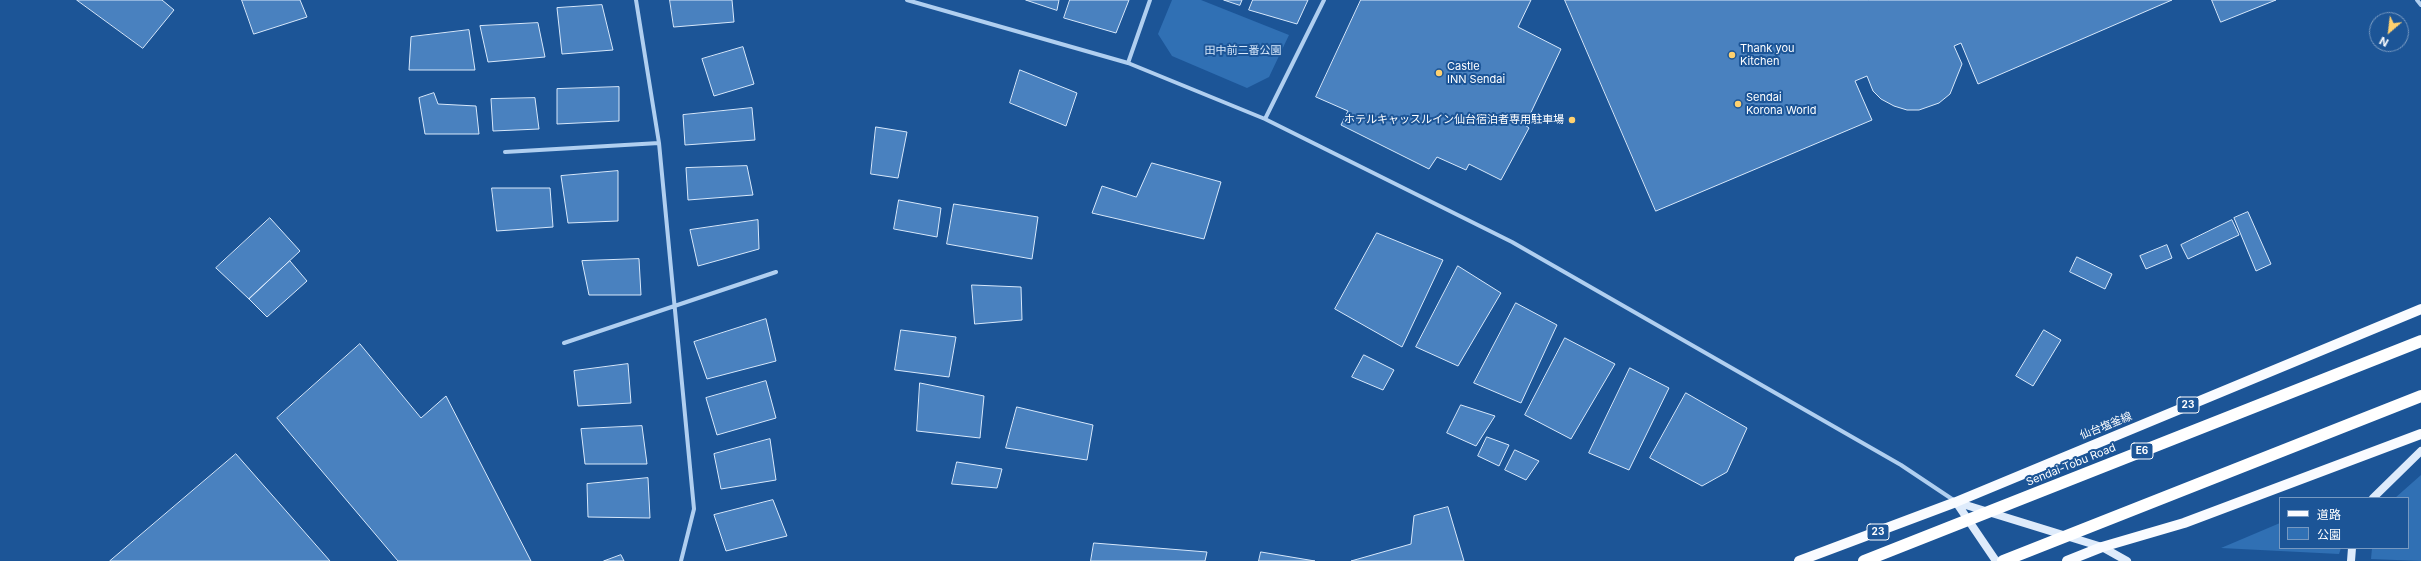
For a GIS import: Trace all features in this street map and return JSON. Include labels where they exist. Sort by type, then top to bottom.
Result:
[{"type":"highway","name":"Sendai-Tobu Road","points":[[1864,561],[2421,341]]},
{"type":"highway","points":[[2003,561],[2421,396]]},
{"type":"main road","name":"仙台塩釜線","points":[[1799,561],[1956,502],[2421,309]]},
{"type":"main road","points":[[2067,561],[2102,547],[2184,523],[2421,434]]},
{"type":"street","points":[[636,0],[660,143],[694,509],[681,561]]},
{"type":"street","points":[[907,0],[1128,63],[1266,119],[1512,242],[1894,462],[1956,502],[2102,547],[2127,561]]},
{"type":"street","points":[[1128,63],[1150,0]]},
{"type":"street","points":[[1266,119],[1324,0]]},
{"type":"street","points":[[2417,0],[2421,5]]},
{"type":"street","points":[[505,152],[660,143]]},
{"type":"street","points":[[564,343],[776,272]]},
{"type":"street","points":[[2374,497],[2421,451]]},
{"type":"street","points":[[1956,502],[1996,561]]},
{"type":"street","points":[[2351,561],[2352,549]]},
{"type":"green space","name":"田中前二番公園","points":[[1172,0],[1201,0],[1289,35],[1269,77],[1247,88],[1172,56],[1158,34]]},
{"type":"green space","points":[[2421,475],[2421,561],[2371,559],[2372,549],[2409,549],[2409,497],[2396,497]]},
{"type":"green space","points":[[2279,523],[2279,549],[2341,549],[2339,554],[2221,548]]},
{"type":"building","points":[[77,0],[162,0],[174,10],[143,48]]},
{"type":"building","points":[[242,0],[300,0],[307,17],[254,34]]},
{"type":"building","points":[[670,0],[732,0],[734,22],[674,27]]},
{"type":"building","points":[[1026,0],[1059,0],[1057,10]]},
{"type":"building","points":[[1070,0],[1129,0],[1116,33],[1064,18]]},
{"type":"building","points":[[1224,0],[1242,0],[1240,5]]},
{"type":"building","points":[[1253,0],[1308,0],[1297,24],[1249,10]]},
{"type":"building","name":"Castle INN Sendai","points":[[1361,0],[1531,0],[1518,27],[1561,49],[1525,125],[1529,128],[1501,180],[1469,164],[1466,170],[1437,157],[1429,169],[1341,125],[1348,111],[1316,97]]},
{"type":"building","name":"Sendai Korona World","points":[[1565,0],[2172,0],[1978,84],[1961,43],[1954,46],[1962,64],[1950,94],[1939,103],[1919,110],[1907,110],[1894,106],[1881,99],[1873,91],[1867,76],[1855,81],[1872,120],[1656,211]]},
{"type":"building","points":[[2212,0],[2276,0],[2221,22]]},
{"type":"building","points":[[602,5],[613,50],[562,54],[557,8]]},
{"type":"building","points":[[538,23],[545,57],[488,62],[480,26]]},
{"type":"building","points":[[469,30],[475,70],[409,70],[411,37]]},
{"type":"building","points":[[743,47],[754,84],[714,96],[702,59]]},
{"type":"building","points":[[1020,70],[1077,93],[1066,126],[1010,103]]},
{"type":"building","points":[[619,87],[619,121],[557,124],[557,89]]},
{"type":"building","points":[[434,93],[438,104],[476,106],[479,134],[425,134],[419,98]]},
{"type":"building","points":[[535,98],[539,129],[493,131],[491,99]]},
{"type":"building","points":[[752,108],[755,140],[685,145],[683,115]]},
{"type":"building","points":[[876,127],[907,132],[898,178],[871,174]]},
{"type":"building","points":[[1152,163],[1221,182],[1204,239],[1092,213],[1102,186],[1136,197]]},
{"type":"building","points":[[747,166],[753,195],[688,200],[686,168]]},
{"type":"building","points":[[618,171],[618,221],[568,223],[561,176]]},
{"type":"building","points":[[492,188],[550,188],[553,227],[497,231]]},
{"type":"building","points":[[899,200],[941,208],[937,237],[894,229]]},
{"type":"building","points":[[954,204],[1038,217],[1032,259],[947,244]]},
{"type":"building","points":[[2248,212],[2271,264],[2256,271],[2234,218]]},
{"type":"building","points":[[270,218],[300,251],[249,299],[216,268]]},
{"type":"building","points":[[758,220],[759,249],[698,266],[690,230]]},
{"type":"building","points":[[2232,220],[2239,235],[2188,259],[2181,245]]},
{"type":"building","points":[[1377,233],[1443,260],[1402,347],[1335,309]]},
{"type":"building","points":[[2167,245],[2172,258],[2146,269],[2140,256]]},
{"type":"building","points":[[2077,257],[2112,274],[2105,289],[2070,272]]},
{"type":"building","points":[[639,259],[641,295],[589,295],[582,261]]},
{"type":"building","points":[[290,261],[307,281],[267,317],[249,299]]},
{"type":"building","points":[[1458,266],[1501,293],[1458,366],[1416,347]]},
{"type":"building","points":[[972,285],[1021,287],[1022,320],[975,324]]},
{"type":"building","points":[[1516,303],[1557,325],[1521,403],[1474,383]]},
{"type":"building","points":[[766,319],[776,361],[707,379],[694,342]]},
{"type":"building","points":[[901,330],[956,337],[949,377],[895,370]]},
{"type":"building","points":[[2044,330],[2061,340],[2033,386],[2016,376]]},
{"type":"building","points":[[1565,338],[1615,364],[1571,439],[1525,415]]},
{"type":"building","points":[[360,344],[421,418],[446,396],[531,561],[398,561],[277,418]]},
{"type":"building","points":[[1364,355],[1394,370],[1383,390],[1352,377]]},
{"type":"building","points":[[628,364],[631,403],[578,406],[574,371]]},
{"type":"building","points":[[1630,368],[1669,388],[1629,470],[1589,453]]},
{"type":"building","points":[[766,381],[776,418],[717,435],[706,398]]},
{"type":"building","points":[[920,383],[984,396],[980,438],[917,431]]},
{"type":"building","points":[[1686,393],[1747,428],[1727,472],[1702,486],[1650,458]]},
{"type":"building","points":[[1461,405],[1495,416],[1476,446],[1447,433]]},
{"type":"building","points":[[1017,407],[1093,425],[1087,460],[1006,448]]},
{"type":"building","points":[[642,426],[647,464],[585,464],[581,429]]},
{"type":"building","points":[[1487,437],[1509,445],[1499,466],[1478,456]]},
{"type":"building","points":[[770,439],[776,480],[721,489],[714,454]]},
{"type":"building","points":[[1515,450],[1539,461],[1526,480],[1505,470]]},
{"type":"building","points":[[236,454],[330,561],[110,561]]},
{"type":"building","points":[[957,462],[1002,469],[997,488],[952,484]]},
{"type":"building","points":[[648,478],[650,518],[588,517],[587,484]]},
{"type":"building","points":[[773,500],[787,536],[726,551],[714,515]]},
{"type":"building","points":[[1448,507],[1464,561],[1351,561],[1411,544],[1414,516]]},
{"type":"building","points":[[1094,543],[1207,552],[1205,561],[1091,561]]},
{"type":"building","points":[[1261,552],[1315,561],[1259,561]]},
{"type":"building","points":[[621,555],[624,561],[604,561]]},
{"type":"place","name":"Thank you Kitchen","points":[[1732,55]]},
{"type":"place","name":"Castle INN Sendai","points":[[1439,73]]},
{"type":"place","name":"Sendai Korona World","points":[[1738,104]]},
{"type":"place","name":"ホテルキャッスルイン仙台宿泊者専用駐車場","points":[[1572,120]]}]
